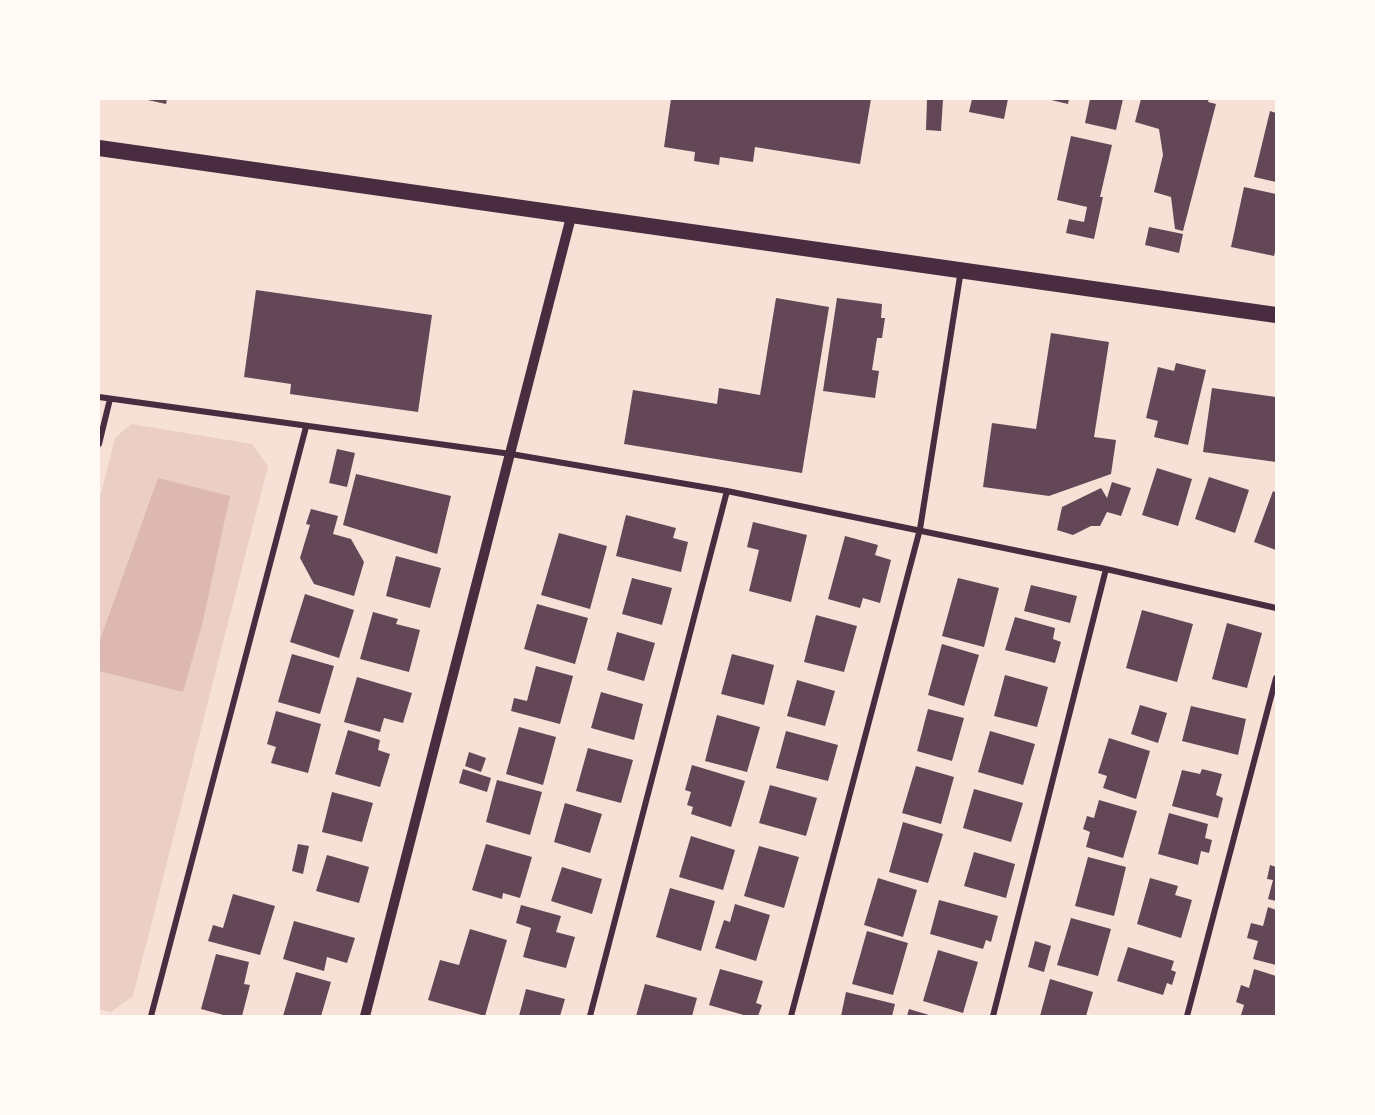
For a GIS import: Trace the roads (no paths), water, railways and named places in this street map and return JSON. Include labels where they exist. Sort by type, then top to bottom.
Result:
[{"type":"highway","points":[[99,148],[571,217],[1276,315]]},
{"type":"street","points":[[365,1016],[571,217]]},
{"type":"street","points":[[791,1016],[920,529],[961,270]]},
{"type":"street","points":[[99,397],[511,454],[727,491],[920,529],[1276,608]]},
{"type":"street","points":[[99,444],[110,399]]},
{"type":"street","points":[[151,1016],[306,427]]},
{"type":"street","points":[[590,1016],[727,491]]},
{"type":"street","points":[[993,1016],[1106,569]]},
{"type":"street","points":[[1187,1016],[1276,678]]}]
